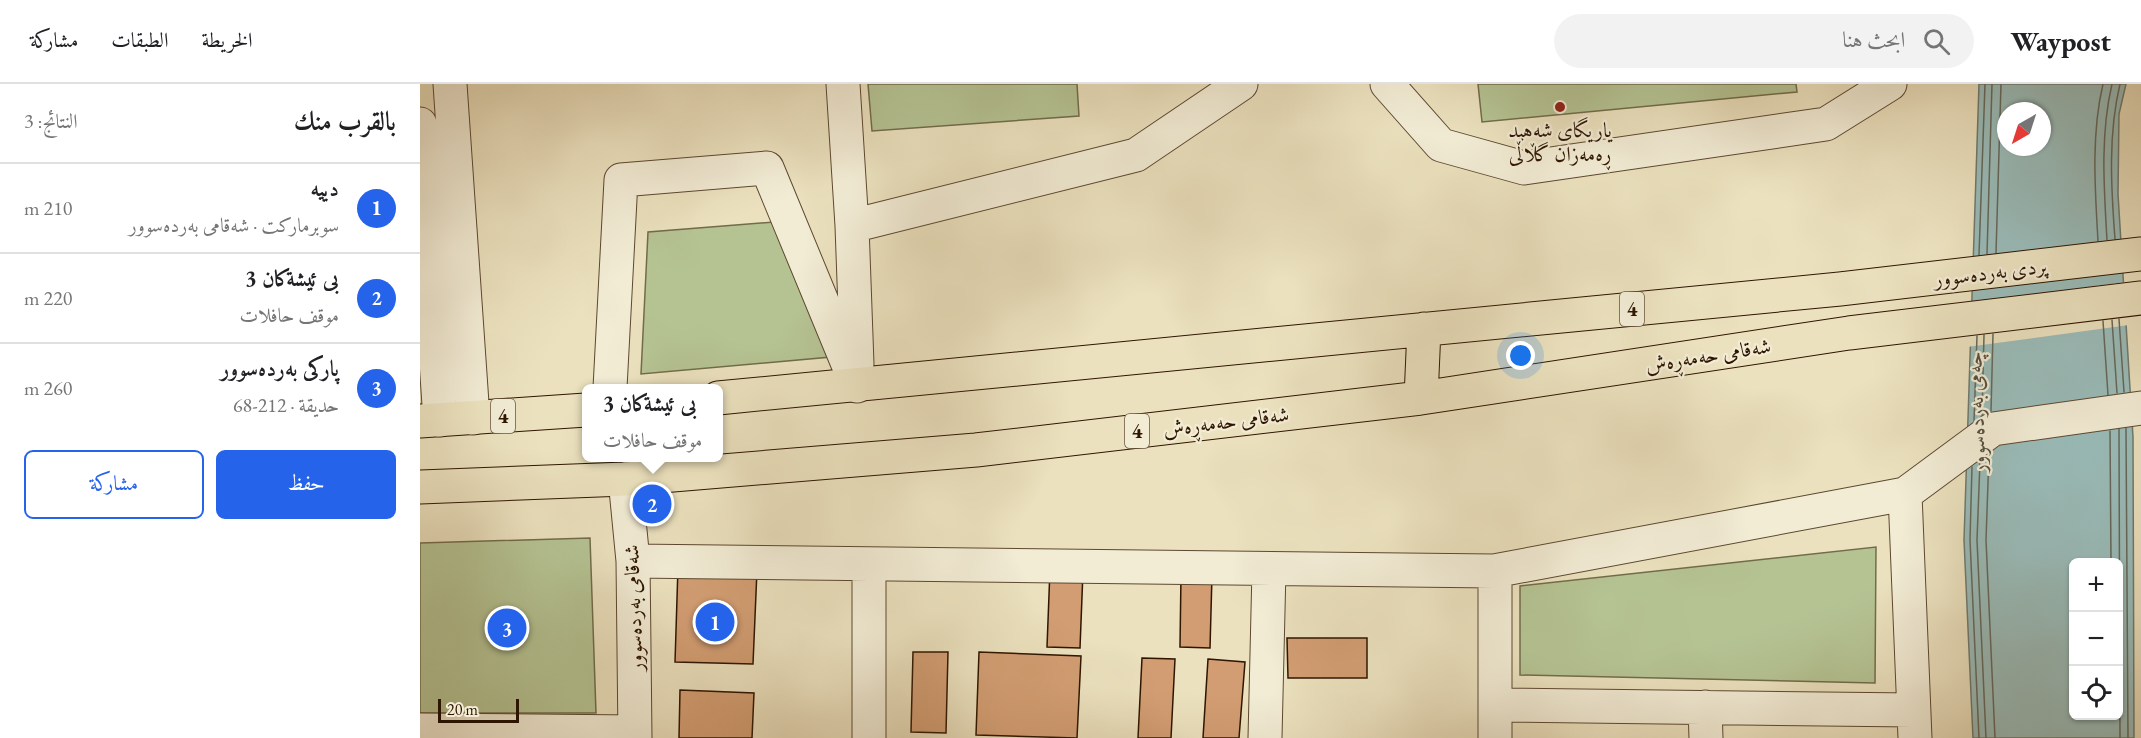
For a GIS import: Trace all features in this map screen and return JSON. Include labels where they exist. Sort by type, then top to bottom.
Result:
[{"type":"highway","name":"پردی بەردەسوور","points":[[1424,330],[1840,289],[2141,254]]},
{"type":"highway","name":"پردی بەردەسوور","points":[[1849,333],[2141,298]]},
{"type":"highway","name":"4","points":[[723,398],[1424,330]]},
{"type":"highway","points":[[1420,398],[1424,330]]},
{"type":"highway","name":"شەقامی حەمەڕەش","points":[[420,487],[625,479],[976,450],[1420,398],[1849,333]]},
{"type":"highway","name":"4","points":[[430,420],[582,410]]},
{"type":"street","points":[[450,84],[473,418]]},
{"type":"street","points":[[843,84],[852,226],[858,386]]},
{"type":"street","points":[[852,226],[1136,155],[1241,84]]},
{"type":"street","points":[[1387,84],[1440,145],[1524,168],[1826,124],[1890,84]]},
{"type":"street","points":[[420,124],[430,420]]},
{"type":"street","points":[[610,384],[621,180],[767,168],[858,386]]},
{"type":"street","points":[[428,366],[470,363]]},
{"type":"street","points":[[633,561],[1495,571],[1905,495],[1993,429],[2141,408]]},
{"type":"street","name":"شەقامی بەردەسوور","points":[[625,479],[633,561],[635,735]]},
{"type":"street","points":[[1495,705],[1705,723],[1914,724],[1905,495]]},
{"type":"street","points":[[869,564],[869,738]]},
{"type":"street","points":[[1265,738],[1269,569]]},
{"type":"street","points":[[1495,571],[1495,738]]},
{"type":"street","points":[[420,730],[635,735]]},
{"type":"green space","points":[[868,84],[1077,84],[1079,116],[872,131]]},
{"type":"green space","name":"یاریگای شەهید ڕەمەزان گڵاڵی","points":[[1478,84],[1796,84],[1797,92],[1482,122]]},
{"type":"green space","points":[[774,222],[831,357],[641,374],[648,232]]},
{"type":"green space","points":[[590,538],[596,713],[420,713],[420,543]]},
{"type":"green space","points":[[1876,547],[1875,683],[1520,675],[1520,586]]},
{"type":"water","name":"چەمی بەردەسوور","points":[[1979,84],[2126,84],[2119,114],[2118,194],[2133,437],[2134,738],[1973,738],[1964,540]]},
{"type":"pier","points":[[2126,282],[2129,325],[1967,347],[1969,303]]},
{"type":"building","points":[[678,567],[757,570],[753,664],[675,662]]},
{"type":"building","points":[[1050,569],[1083,571],[1080,648],[1047,647]]},
{"type":"building","points":[[1181,575],[1212,575],[1210,648],[1180,647]]},
{"type":"building","points":[[1287,638],[1367,638],[1367,678],[1288,678]]},
{"type":"building","points":[[913,652],[948,652],[946,733],[911,732]]},
{"type":"building","points":[[979,652],[1081,656],[1077,738],[976,735]]},
{"type":"building","points":[[1142,658],[1175,659],[1171,738],[1138,738]]},
{"type":"building","points":[[1208,659],[1245,662],[1239,738],[1203,738]]},
{"type":"building","points":[[680,690],[754,693],[752,738],[679,738]]},
{"type":"place","name":"یاریگای شەهید ڕەمەزان گڵاڵی","points":[[1560,107]]},
{"type":"place","name":"بى ئيشةكان 3","points":[[652,504]]},
{"type":"place","name":"دییە","points":[[715,622]]},
{"type":"place","name":"پارکی بەردەسوور","points":[[507,628]]}]
